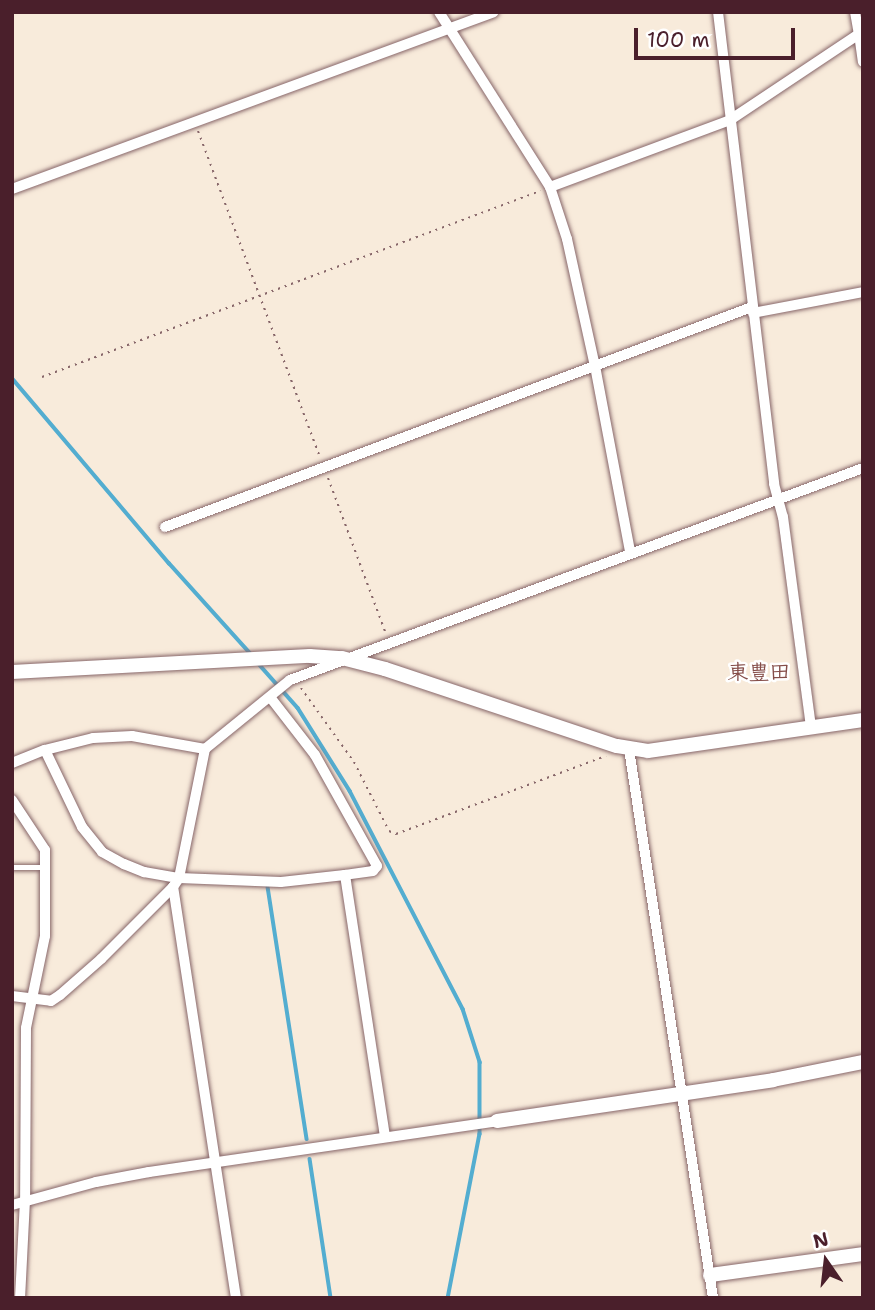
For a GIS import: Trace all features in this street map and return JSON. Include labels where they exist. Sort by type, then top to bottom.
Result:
[{"type":"street","points":[[439,12],[550,187],[567,239],[595,366],[629,552]]},
{"type":"street","points":[[12,189],[494,12]]},
{"type":"street","points":[[718,12],[753,310],[811,728]]},
{"type":"street","points":[[855,12],[861,34],[863,62]]},
{"type":"street","points":[[550,187],[730,120],[861,34]]},
{"type":"street","points":[[165,527],[323,466],[753,310],[863,292]]},
{"type":"street","points":[[236,1298],[176,883],[205,749],[292,679],[342,658],[863,468]]},
{"type":"street","points":[[12,672],[274,658],[342,658],[385,669],[623,748],[648,751],[863,720]]},
{"type":"street","points":[[45,750],[82,827],[102,852],[144,872],[176,883],[281,881],[373,871],[377,866],[314,755],[270,697]]},
{"type":"street","points":[[12,763],[45,750],[93,738],[132,736],[205,749]]},
{"type":"street","points":[[623,748],[679,1087],[683,1093],[713,1298]]},
{"type":"street","points":[[12,800],[45,850],[44,936],[26,1028],[25,1200],[20,1298]]},
{"type":"street","points":[[345,876],[385,1136]]},
{"type":"street","points":[[12,996],[51,1001],[60,995],[102,959],[176,883]]},
{"type":"street","points":[[12,1205],[96,1182],[385,1136],[683,1093],[863,1062]]},
{"type":"street","points":[[710,1275],[863,1254]]},
{"type":"lane","points":[[12,867],[45,867]]},
{"type":"path","points":[[194,120],[389,641]]},
{"type":"path","points":[[42,377],[550,187]]},
{"type":"path","points":[[292,679],[354,762],[389,831],[396,834],[623,748]]},
{"type":"waterway","points":[[12,378],[169,563],[251,654]]},
{"type":"waterway","points":[[258,663],[298,708],[350,791],[463,1009],[480,1062],[480,1134],[448,1298]]},
{"type":"waterway","points":[[268,887],[307,1139]]},
{"type":"waterway","points":[[310,1159],[331,1298]]},
{"type":"district","name":"東豊田","points":[[759,672]]}]
